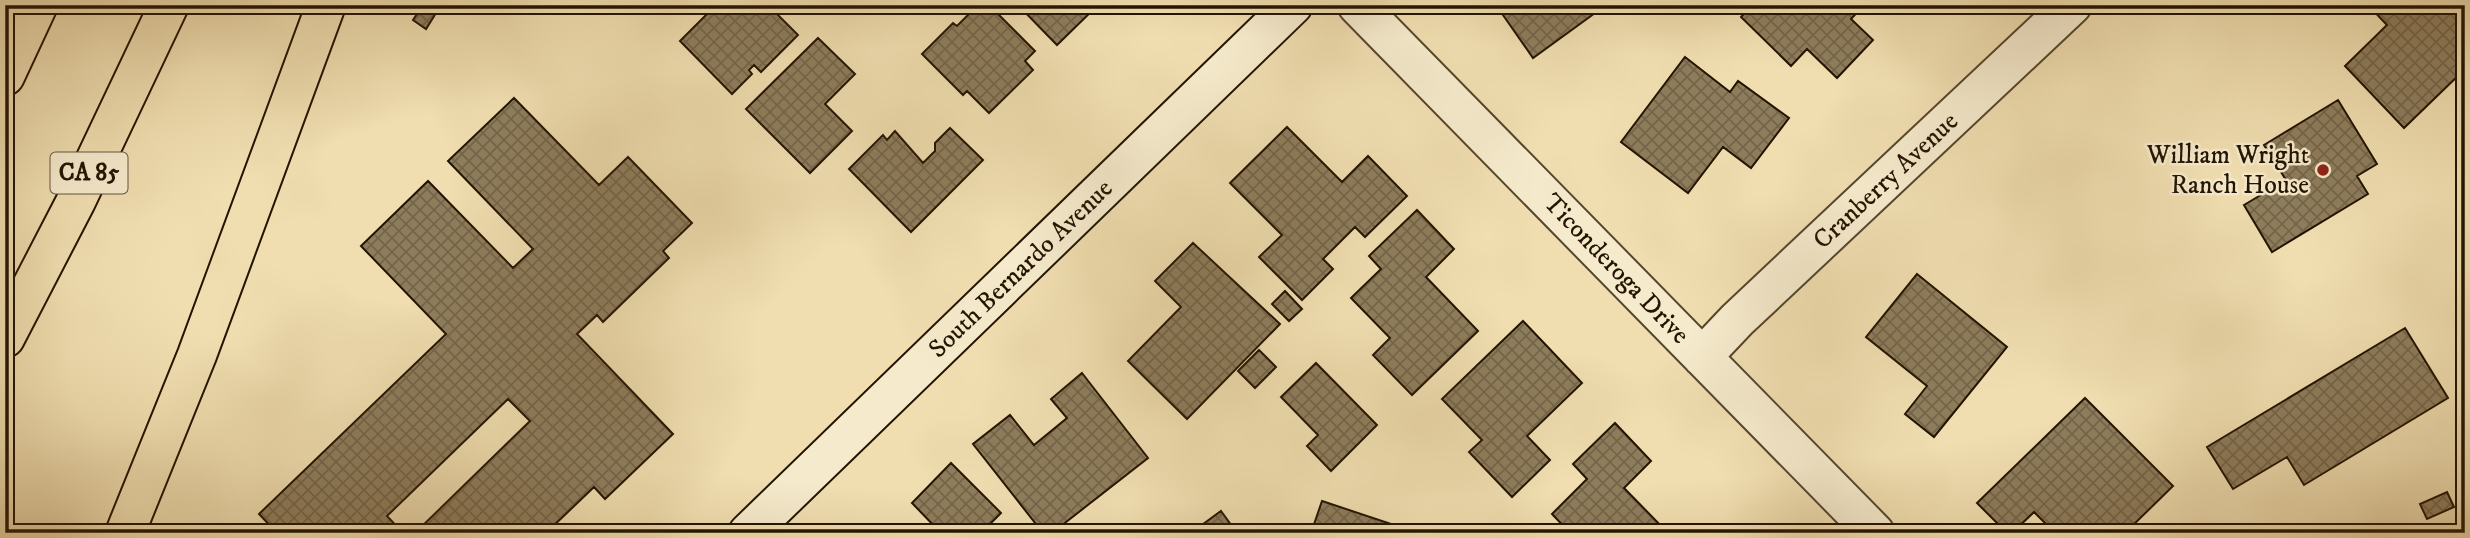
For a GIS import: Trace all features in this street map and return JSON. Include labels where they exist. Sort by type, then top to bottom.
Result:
[{"type":"highway","points":[[5,76],[38,5]]},
{"type":"highway","name":"CA 85","points":[[5,338],[76,201],[169,5]]},
{"type":"highway","points":[[125,533],[197,355],[326,5]]},
{"type":"street","name":"South Bernardo Avenue","points":[[748,533],[1293,5]]},
{"type":"street","name":"Ticonderoga Drive","points":[[1357,5],[1875,533]]},
{"type":"street","name":"Cranberry Avenue","points":[[1702,358],[1737,320],[2072,5]]},
{"type":"building","points":[[423,5],[441,5],[426,29],[413,20]]},
{"type":"building","points":[[716,5],[758,5],[762,9],[768,5],[798,35],[761,72],[754,65],[749,70],[752,74],[732,94],[680,41]]},
{"type":"building","points":[[978,5],[989,5],[1035,51],[1025,61],[1033,70],[989,113],[967,91],[963,95],[922,54],[953,23],[957,26]]},
{"type":"building","points":[[1018,5],[1098,5],[1057,45]]},
{"type":"building","points":[[1496,5],[1606,5],[1533,58]]},
{"type":"building","points":[[1752,5],[1864,5],[1851,19],[1873,40],[1837,78],[1807,49],[1791,66],[1741,17]]},
{"type":"building","points":[[2368,5],[2458,5],[2465,12],[2465,69],[2404,128],[2345,66],[2387,25]]},
{"type":"building","points":[[818,38],[855,74],[825,104],[852,131],[810,173],[746,109]]},
{"type":"building","points":[[1685,57],[1730,92],[1738,81],[1789,118],[1751,168],[1723,147],[1688,193],[1621,142]]},
{"type":"building","points":[[514,98],[599,185],[628,157],[692,223],[663,251],[669,258],[603,322],[597,315],[577,334],[673,434],[605,499],[594,487],[546,533],[415,533],[530,421],[508,399],[387,516],[403,533],[277,533],[259,514],[446,334],[361,246],[428,181],[513,268],[533,249],[448,161]]},
{"type":"building","name":"William Wright Ranch House","points":[[2338,100],[2377,164],[2357,176],[2368,194],[2272,252],[2244,205],[2286,180],[2264,145]]},
{"type":"building","points":[[1287,127],[1342,182],[1368,156],[1407,196],[1365,237],[1355,227],[1323,259],[1333,269],[1302,300],[1259,257],[1282,235],[1230,183]]},
{"type":"building","points":[[950,128],[983,160],[911,232],[849,169],[883,135],[887,140],[895,131],[923,163],[935,151],[935,143]]},
{"type":"building","points":[[1417,210],[1454,249],[1426,277],[1478,331],[1412,395],[1373,355],[1390,338],[1351,298],[1381,269],[1369,256]]},
{"type":"building","points":[[1193,243],[1280,324],[1187,419],[1128,361],[1181,307],[1155,281]]},
{"type":"building","points":[[1917,274],[2007,347],[1934,437],[1905,414],[1927,386],[1866,337]]},
{"type":"building","points":[[1285,291],[1302,309],[1289,321],[1272,304]]},
{"type":"building","points":[[1523,321],[1582,383],[1527,436],[1550,460],[1512,497],[1469,452],[1482,440],[1442,399]]},
{"type":"building","points":[[2405,328],[2448,398],[2304,485],[2287,457],[2233,489],[2207,447]]},
{"type":"building","points":[[1259,350],[1276,367],[1255,388],[1238,371]]},
{"type":"building","points":[[1316,363],[1377,425],[1331,471],[1307,446],[1318,435],[1281,397]]},
{"type":"building","points":[[1082,373],[1148,458],[1052,533],[1043,533],[973,444],[1010,415],[1034,445],[1067,418],[1051,399]]},
{"type":"building","points":[[2085,398],[2173,486],[2125,533],[2055,533],[2034,512],[2012,533],[2007,533],[1977,503]]},
{"type":"building","points":[[1615,423],[1651,461],[1624,488],[1668,533],[1570,533],[1552,514],[1587,479],[1573,464]]},
{"type":"building","points":[[951,463],[1001,513],[989,525],[997,533],[938,533],[912,503]]},
{"type":"building","points":[[2447,492],[2454,507],[2427,519],[2420,504]]},
{"type":"building","points":[[1322,501],[1418,533],[1311,533]]},
{"type":"building","points":[[1221,511],[1237,533],[1191,533]]},
{"type":"place","name":"William Wright Ranch House","points":[[2323,170]]}]
